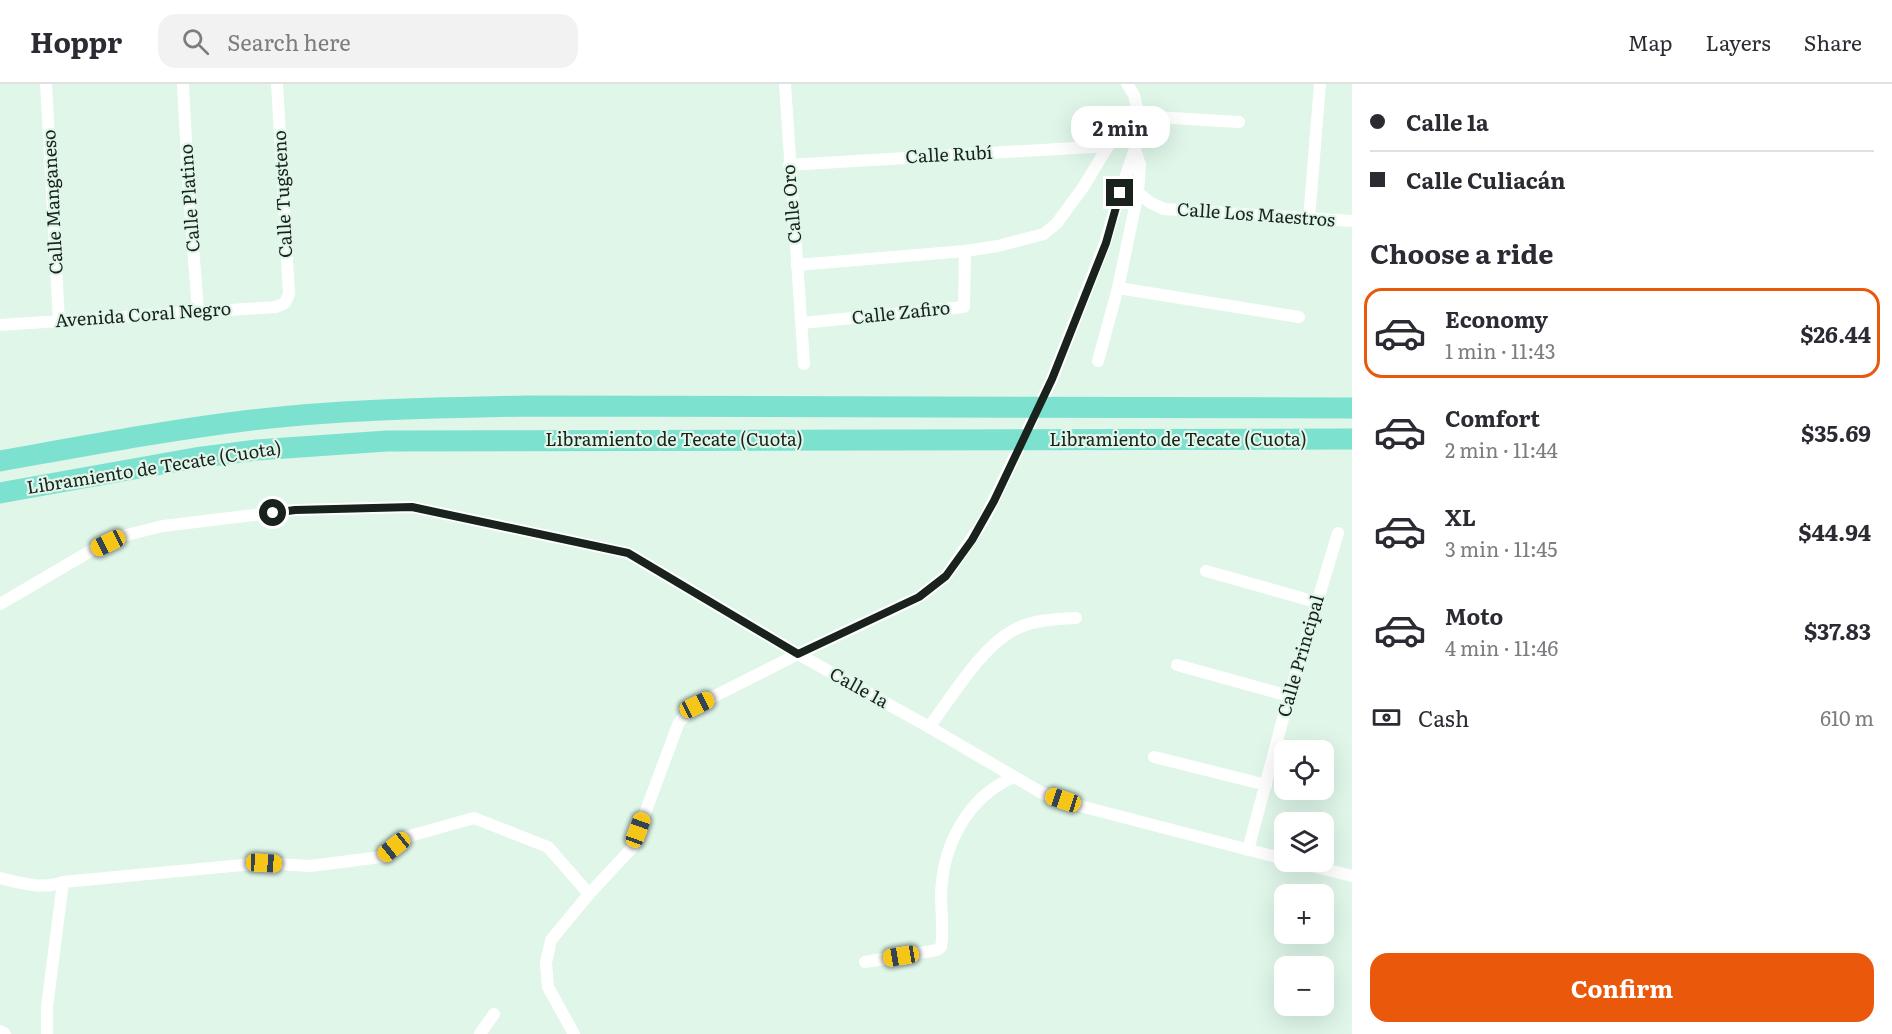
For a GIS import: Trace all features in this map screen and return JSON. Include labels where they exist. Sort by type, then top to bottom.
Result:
[{"type":"highway","name":"Libramiento de Tecate (Cuota)","points":[[0,461],[174,430],[254,419],[409,408],[526,406],[1329,409],[1352,407]]},
{"type":"highway","name":"Libramiento de Tecate (Cuota)","points":[[0,493],[195,458],[257,450],[387,441],[1352,439]]},
{"type":"street","name":"Calle Manganeso","points":[[46,84],[59,321]]},
{"type":"street","name":"Calle Platino","points":[[183,84],[198,312]]},
{"type":"street","name":"Calle Tugsteno","points":[[277,84],[289,294],[285,303]]},
{"type":"street","name":"Calle Oro","points":[[785,84],[804,364]]},
{"type":"street","points":[[574,1034],[548,987],[546,963],[551,940],[589,894],[632,848],[679,722],[697,705],[798,654],[907,604],[946,576],[972,540],[998,494],[1052,379],[1106,243],[1135,149],[1139,116],[1134,95],[1127,84]]},
{"type":"street","points":[[1309,219],[1320,84]]},
{"type":"street","points":[[797,265],[965,251],[1006,245],[1044,234],[1057,223],[1084,186],[1108,146],[1139,116],[1239,122]]},
{"type":"street","name":"Calle Rubí","points":[[789,165],[1108,146]]},
{"type":"street","points":[[1098,361],[1118,288],[1138,193],[1140,165],[1135,149]]},
{"type":"street","name":"Calle Los Maestros","points":[[1138,193],[1164,209],[1352,222]]},
{"type":"street","name":"Calle Zafiro","points":[[802,323],[964,307],[965,251]]},
{"type":"street","points":[[1118,288],[1299,317]]},
{"type":"street","name":"Avenida Coral Negro","points":[[0,325],[276,307],[285,303]]},
{"type":"street","name":"Calle 1a","points":[[0,604],[94,549],[122,536],[163,526],[295,510],[412,507],[628,553],[798,654],[1042,793],[1084,807],[1274,856]]},
{"type":"street","name":"Calle Principal","points":[[1248,850],[1289,696],[1338,533]]},
{"type":"street","points":[[1206,570],[1316,602]]},
{"type":"street","points":[[929,727],[991,645],[1012,631],[1025,626],[1076,618]]},
{"type":"street","points":[[1178,664],[1289,696]]},
{"type":"street","points":[[1154,757],[1266,785]]},
{"type":"street","points":[[865,962],[937,950],[941,947],[941,894],[946,857],[952,839],[974,806],[986,793],[999,783],[1014,777]]},
{"type":"street","points":[[0,878],[43,887],[63,882],[264,863],[310,866],[381,857],[406,837],[474,818],[548,847],[589,894]]},
{"type":"street","points":[[1334,872],[1352,876]]},
{"type":"street","points":[[47,1034],[47,1007],[63,882]]},
{"type":"street","points":[[480,1034],[494,1014]]},
{"type":"street","points":[[0,1031],[5,1034]]},
{"type":"route","points":[[273,513],[295,510],[412,507],[628,553],[798,654],[919,597],[946,576],[972,540],[994,501],[1052,379],[1106,243],[1120,193]]}]
